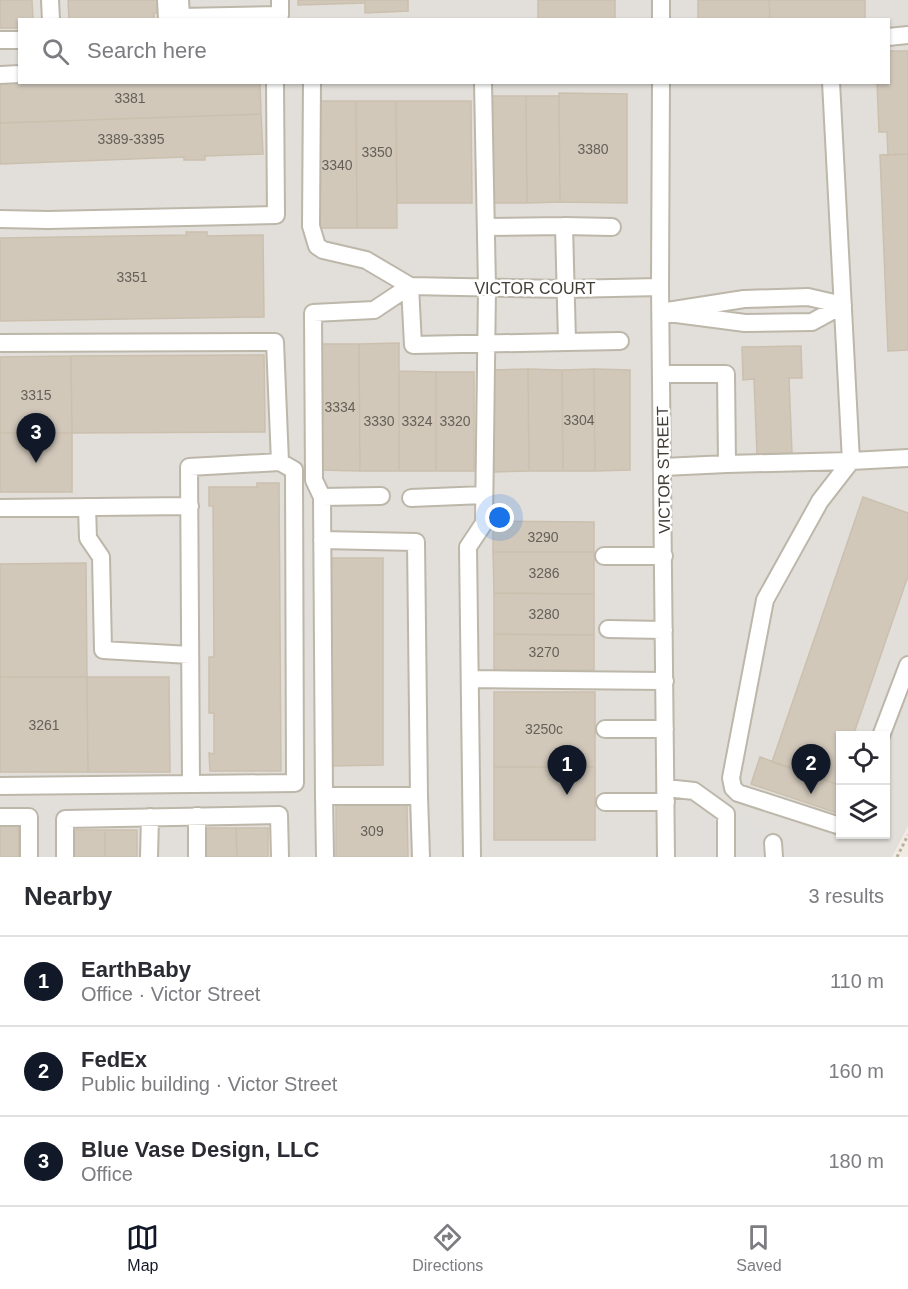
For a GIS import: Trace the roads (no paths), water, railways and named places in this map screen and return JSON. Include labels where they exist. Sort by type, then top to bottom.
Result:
[{"type":"street","points":[[50,0],[51,18]]},
{"type":"street","points":[[166,0],[167,18]]},
{"type":"street","points":[[180,0],[181,17],[280,15],[280,0]]},
{"type":"street","points":[[661,0],[661,18]]},
{"type":"street","points":[[890,37],[908,35]]},
{"type":"street","points":[[0,40],[18,40]]},
{"type":"street","points":[[0,75],[18,74]]},
{"type":"street","points":[[0,219],[276,215],[274,84]]},
{"type":"street","points":[[312,84],[310,226],[317,246],[331,253],[366,260],[410,286]]},
{"type":"street","points":[[472,857],[468,547],[484,523],[488,288],[483,84]]},
{"type":"street","name":"VICTOR STREET","points":[[661,84],[660,287],[666,857]]},
{"type":"street","points":[[831,84],[851,461],[820,501],[765,600],[731,778],[733,788],[738,793],[836,825]]},
{"type":"street","points":[[564,226],[567,342]]},
{"type":"street","points":[[486,227],[612,227]]},
{"type":"street","points":[[410,286],[413,345],[620,341]]},
{"type":"street","points":[[325,857],[322,497],[314,480],[313,313],[374,310],[410,286]]},
{"type":"street","name":"VICTOR COURT","points":[[410,286],[566,289],[660,287]]},
{"type":"street","points":[[661,312],[755,298],[808,297],[843,306]]},
{"type":"street","points":[[661,312],[745,323],[812,322],[843,306]]},
{"type":"street","points":[[0,343],[275,342],[280,462]]},
{"type":"street","points":[[662,374],[726,374],[727,464]]},
{"type":"street","points":[[663,466],[908,458]]},
{"type":"street","points":[[0,786],[295,783],[294,470],[280,462],[189,467],[191,784]]},
{"type":"street","points":[[411,498],[484,495]]},
{"type":"street","points":[[322,497],[381,496]]},
{"type":"street","points":[[0,508],[190,506]]},
{"type":"street","points":[[87,507],[88,538],[101,557],[103,650],[190,655]]},
{"type":"street","points":[[322,540],[416,542],[421,857]]},
{"type":"street","points":[[604,556],[663,556]]},
{"type":"street","points":[[608,629],[664,630]]},
{"type":"street","points":[[883,731],[908,664]]},
{"type":"street","points":[[470,679],[665,681]]},
{"type":"street","points":[[605,729],[665,729]]},
{"type":"street","points":[[604,802],[694,791],[726,814],[726,857]]},
{"type":"street","points":[[324,796],[419,796]]},
{"type":"street","points":[[65,857],[65,819],[279,815],[280,857]]},
{"type":"street","points":[[197,816],[198,857]]},
{"type":"street","points":[[0,817],[29,817],[29,857]]},
{"type":"street","points":[[149,857],[150,817]]},
{"type":"place","name":"Blue Vase Design, LLC","points":[[36,463]]},
{"type":"place","name":"FedEx","points":[[811,794]]},
{"type":"place","name":"EarthBaby","points":[[567,795]]}]
